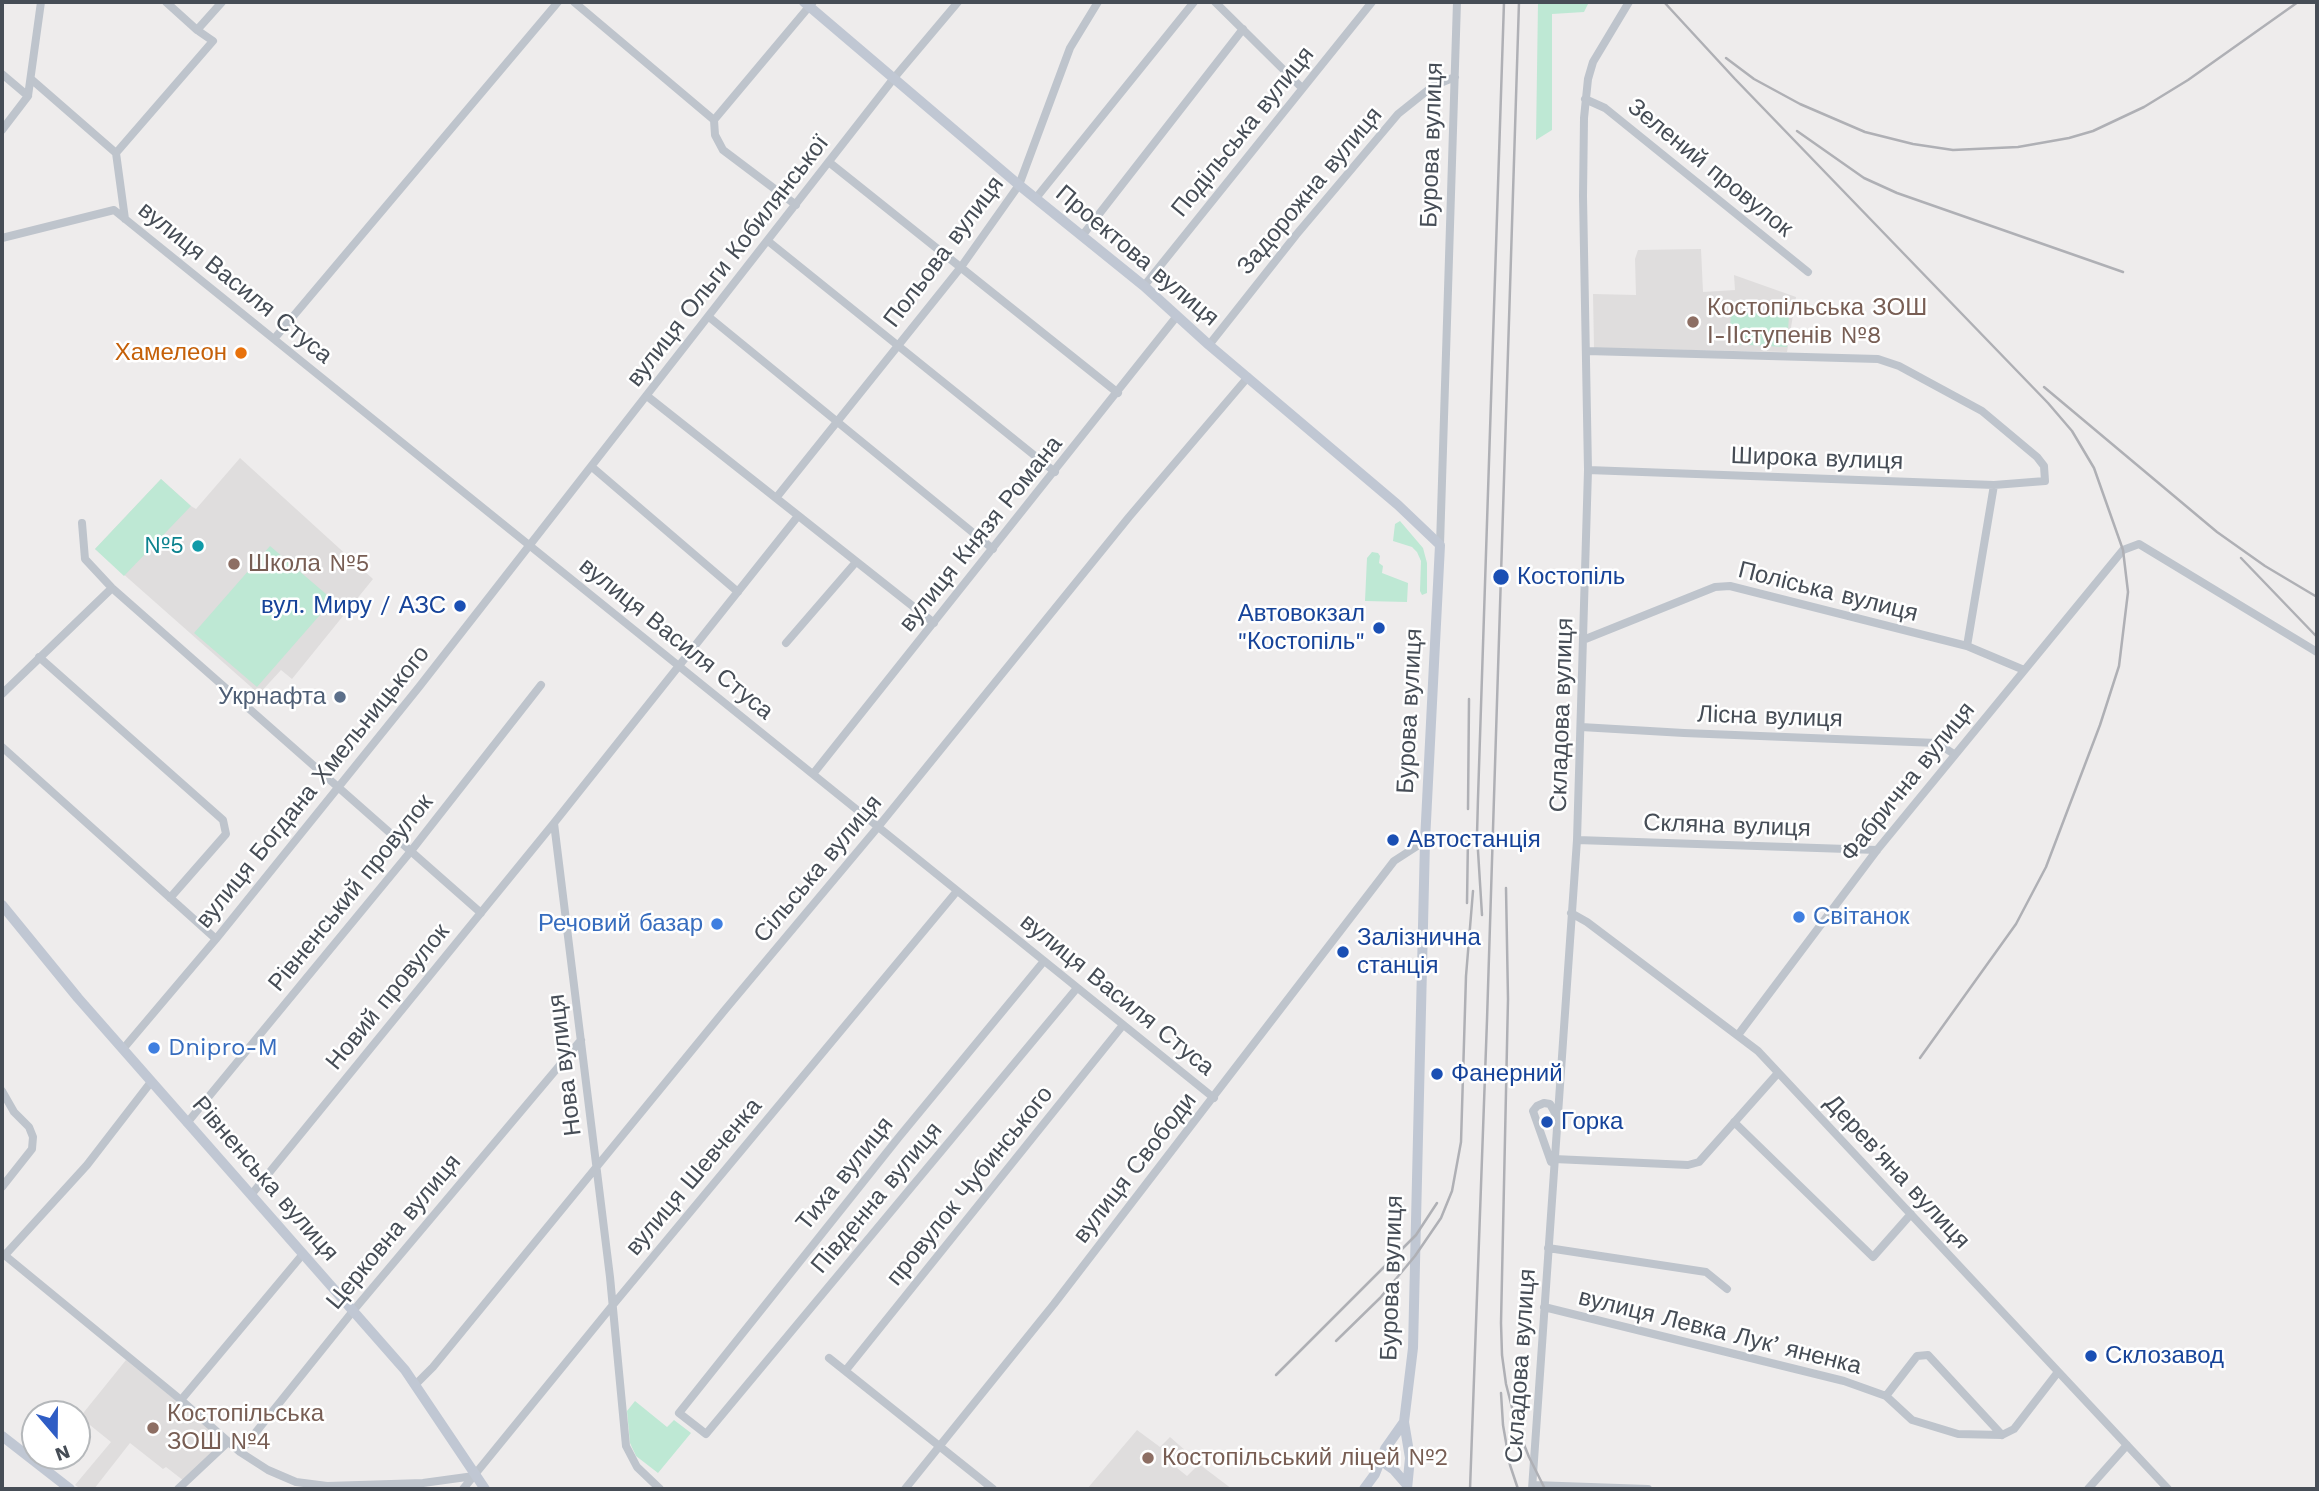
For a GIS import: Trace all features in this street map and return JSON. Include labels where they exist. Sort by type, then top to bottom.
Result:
[{"type":"main road","name":"Проектова вулиця","points":[[809,3],[1019,185],[1144,286],[1209,345],[1398,505],[1440,545]]},
{"type":"main road","name":"Бурова вулиця","points":[[1407,1487],[1409,1457],[1405,1422],[1413,1348],[1425,841],[1440,545]]},
{"type":"main road","name":"Рівненська вулиця","points":[[2,905],[122,1049],[416,1384],[485,1489]]},
{"type":"main road","points":[[1364,1489],[1405,1422]]},
{"type":"main road","points":[[2,1436],[69,1489]]},
{"type":"main road","points":[[1375,1474],[1403,1468],[1409,1457],[1401,1444],[1388,1446]]},
{"type":"main road","points":[[1383,1458],[1407,1487]]},
{"type":"street","points":[[2,130],[28,96],[41,2]]},
{"type":"street","points":[[116,153],[213,41],[166,2]]},
{"type":"street","points":[[197,30],[222,2]]},
{"type":"street","points":[[274,339],[558,2]]},
{"type":"street","points":[[575,2],[714,120]]},
{"type":"street","name":"вулиця Ольги Кобилянської","points":[[530,546],[894,78],[958,2]]},
{"type":"street","name":"Польова вулиця","points":[[776,498],[961,267],[1019,185],[1070,48],[1098,2]]},
{"type":"street","points":[[1036,198],[1194,2]]},
{"type":"street","points":[[1215,2],[1302,88]]},
{"type":"street","name":"Подільська вулиця","points":[[1144,286],[1372,2]]},
{"type":"street","name":"Бурова вулиця","points":[[1440,545],[1457,2]]},
{"type":"street","name":"Складова вулиця","points":[[1533,1487],[1577,840],[1588,470],[1583,195],[1585,99],[1593,62],[1629,2]]},
{"type":"street","points":[[796,205],[723,150],[715,135],[714,120],[809,3]]},
{"type":"street","points":[[1082,236],[1243,29]]},
{"type":"street","points":[[2,74],[28,96]]},
{"type":"street","name":"Задорожна вулиця","points":[[1209,345],[1398,114],[1433,86],[1455,77]]},
{"type":"street","points":[[31,79],[116,153],[125,219]]},
{"type":"street","name":"Зелений провулок","points":[[1585,99],[1605,108],[1808,272]]},
{"type":"street","points":[[830,163],[1118,393]]},
{"type":"street","name":"вулиця Василя Стуса","points":[[2,238],[114,210],[1214,1098]]},
{"type":"street","points":[[768,241],[1055,472]]},
{"type":"street","name":"вулиця Князя Романа","points":[[813,775],[1177,316]]},
{"type":"street","points":[[709,317],[993,549]]},
{"type":"street","name":"Широка вулиця","points":[[1587,351],[1878,359],[1899,366],[1982,411],[2037,457],[2044,466],[2045,481],[1994,485],[1588,470]]},
{"type":"street","name":"Сільська вулиця","points":[[416,1384],[433,1367],[878,827],[1129,517],[1248,377]]},
{"type":"street","points":[[647,396],[934,623]]},
{"type":"street","points":[[592,467],[738,592]]},
{"type":"street","points":[[1967,646],[1994,485]]},
{"type":"street","points":[[555,823],[798,516]]},
{"type":"street","points":[[82,523],[85,559],[112,588],[481,913]]},
{"type":"street","name":"Фабрична вулиця","points":[[1738,1035],[1877,850],[2123,550],[2139,544],[2317,652]]},
{"type":"street","name":"вулиця Богдана Хмельницького","points":[[122,1049],[216,939],[530,546]]},
{"type":"street","points":[[786,643],[856,562]]},
{"type":"street","name":"Поліська вулиця","points":[[1583,640],[1715,587],[1730,586],[1967,646],[2024,670]]},
{"type":"street","points":[[2,694],[112,588]]},
{"type":"street","points":[[40,657],[223,820],[226,834],[170,898]]},
{"type":"street","name":"Рівненський провулок","points":[[187,1123],[411,850],[541,684]]},
{"type":"street","name":"Лісна вулиця","points":[[1581,727],[1937,743],[1954,754]]},
{"type":"street","points":[[2,747],[216,939]]},
{"type":"street","name":"Новий провулок","points":[[251,1195],[555,823]]},
{"type":"street","name":"Нова вулиця","points":[[555,823],[626,1446],[637,1467],[660,1489]]},
{"type":"street","name":"Скляна вулиця","points":[[1577,840],[1877,850]]},
{"type":"street","name":"вулиця Свободи","points":[[905,1489],[1046,1314],[1394,861],[1425,841]]},
{"type":"street","name":"вулиця Шевченка","points":[[463,1489],[957,891]]},
{"type":"street","name":"Дерев'яна вулиця","points":[[1572,913],[1758,1051],[2168,1489]]},
{"type":"street","name":"Тиха вулиця","points":[[706,1434],[679,1413],[1044,961]]},
{"type":"street","name":"Південна вулиця","points":[[706,1434],[1077,988]]},
{"type":"street","name":"провулок Чубинського","points":[[846,1370],[1123,1025]]},
{"type":"street","name":"Церковна вулиця","points":[[240,1452],[353,1311],[581,1040]]},
{"type":"street","points":[[1556,1124],[1555,1112],[1550,1104],[1537,1105],[1533,1111],[1534,1118],[1554,1163],[1688,1165],[1699,1162],[1778,1073]]},
{"type":"street","points":[[151,1082],[87,1165],[3,1254],[240,1452],[268,1469],[296,1482],[327,1486],[423,1483],[474,1476]]},
{"type":"street","points":[[2,1091],[14,1112],[29,1127],[33,1137],[32,1149],[2,1187]]},
{"type":"street","points":[[1734,1122],[1873,1257],[1910,1214]]},
{"type":"street","name":"Складова вулиця","points":[[1548,1248],[1706,1272],[1727,1289]]},
{"type":"street","points":[[181,1400],[303,1254]]},
{"type":"street","name":"вулиця Левка Лукʼяненка","points":[[1544,1307],[1844,1381],[1886,1396]]},
{"type":"street","points":[[2003,1435],[1928,1355],[1917,1356],[1886,1396],[1912,1420],[1958,1434],[2003,1435],[2014,1429],[2058,1372]]},
{"type":"street","points":[[829,1358],[993,1489]]},
{"type":"street","points":[[178,1489],[228,1442]]},
{"type":"street","points":[[2088,1489],[2127,1445]]},
{"type":"street","points":[[1533,1487],[1648,1489]]},
{"type":"shaded area","name":"Костопільська ЗОШ І-ІІступенів №8","points":[[1701,249],[1703,292],[1735,290],[1734,275],[1796,297],[1787,352],[1594,348],[1593,294],[1636,295],[1635,259],[1638,250]]},
{"type":"shaded area","name":"Школа №5","points":[[240,458],[373,579],[292,679],[281,670],[259,694],[95,549],[161,479],[196,509]]},
{"type":"shaded area","name":"Костопільська ЗОШ №4","points":[[126,1360],[225,1440],[184,1481],[166,1467],[163,1469],[130,1443],[94,1489],[81,1489],[75,1485],[88,1470],[91,1470],[91,1466],[111,1442],[91,1426],[91,1403]]},
{"type":"shaded area","name":"Костопільський ліцей №2","points":[[1137,1430],[1160,1447],[1170,1437],[1186,1451],[1177,1468],[1187,1476],[1199,1464],[1232,1489],[1087,1489]]},
{"type":"green space","points":[[1538,2],[1589,2],[1584,12],[1552,14],[1552,130],[1536,140]]},
{"type":"green space","points":[[1731,312],[1789,315],[1787,347],[1729,344]]},
{"type":"green space","points":[[161,479],[191,506],[124,576],[95,549]]},
{"type":"green space","points":[[1400,521],[1423,548],[1427,563],[1427,593],[1422,595],[1421,561],[1417,552],[1412,547],[1393,541],[1395,524]]},
{"type":"green space","points":[[270,546],[333,600],[257,687],[194,633]]},
{"type":"green space","points":[[1372,552],[1380,556],[1382,573],[1408,583],[1407,602],[1365,601],[1367,558]]},
{"type":"green space","points":[[635,1401],[667,1427],[674,1420],[691,1433],[658,1473],[636,1456],[630,1443],[627,1411]]},
{"type":"railway","points":[[1482,915],[1477,835],[1504,2]]},
{"type":"railway","points":[[1470,1489],[1519,2]]},
{"type":"railway","points":[[1664,2],[2072,431],[2094,468],[2123,550],[2128,592],[2119,666],[2100,725],[2046,867],[2016,924],[1920,1058]]},
{"type":"railway","points":[[1726,58],[1754,79],[1800,104],[1865,132],[1913,144],[1953,150],[2018,147],[2093,131],[2144,107],[2188,80],[2298,2]]},
{"type":"railway","points":[[1797,131],[1864,178],[1897,193],[2123,272]]},
{"type":"railway","points":[[2044,387],[2217,532],[2265,566],[2317,597]]},
{"type":"railway","points":[[2241,558],[2317,637]]},
{"type":"railway","points":[[1468,809],[1469,699]]},
{"type":"railway","points":[[1467,903],[1468,836]]},
{"type":"railway","points":[[1506,888],[1508,999],[1502,1355],[1517,1427],[1545,1489]]},
{"type":"railway","points":[[1336,1341],[1380,1298],[1415,1256],[1441,1218],[1452,1191],[1461,1142],[1466,976],[1473,891]]},
{"type":"railway","points":[[1276,1375],[1416,1235],[1437,1203]]},
{"type":"railway","points":[[1501,1393],[1510,1465],[1518,1489]]},
{"type":"place","name":"Костопільська ЗОШ І-ІІступенів №8","points":[[1693,322]]},
{"type":"place","name":"Хамелеон","points":[[241,353]]},
{"type":"place","name":"№5","points":[[198,546]]},
{"type":"place","name":"Школа №5","points":[[234,564]]},
{"type":"place","name":"Костопіль","points":[[1501,577]]},
{"type":"place","name":"вул. Миру / АЗС","points":[[460,606]]},
{"type":"place","name":"Автовокзал \"Костопіль\"","points":[[1379,628]]},
{"type":"place","name":"Укрнафта","points":[[340,697]]},
{"type":"place","name":"Автостанція","points":[[1393,840]]},
{"type":"place","name":"Світанок","points":[[1799,917]]},
{"type":"place","name":"Речовий базар","points":[[717,924]]},
{"type":"place","name":"Залізнична станція","points":[[1343,952]]},
{"type":"place","name":"Dnipro-M","points":[[154,1048]]},
{"type":"place","name":"Фанерний","points":[[1437,1074]]},
{"type":"place","name":"Горка","points":[[1547,1122]]},
{"type":"place","name":"Склозавод","points":[[2091,1356]]},
{"type":"place","name":"Костопільська ЗОШ №4","points":[[153,1428]]},
{"type":"place","name":"Костопільський ліцей №2","points":[[1148,1458]]}]
